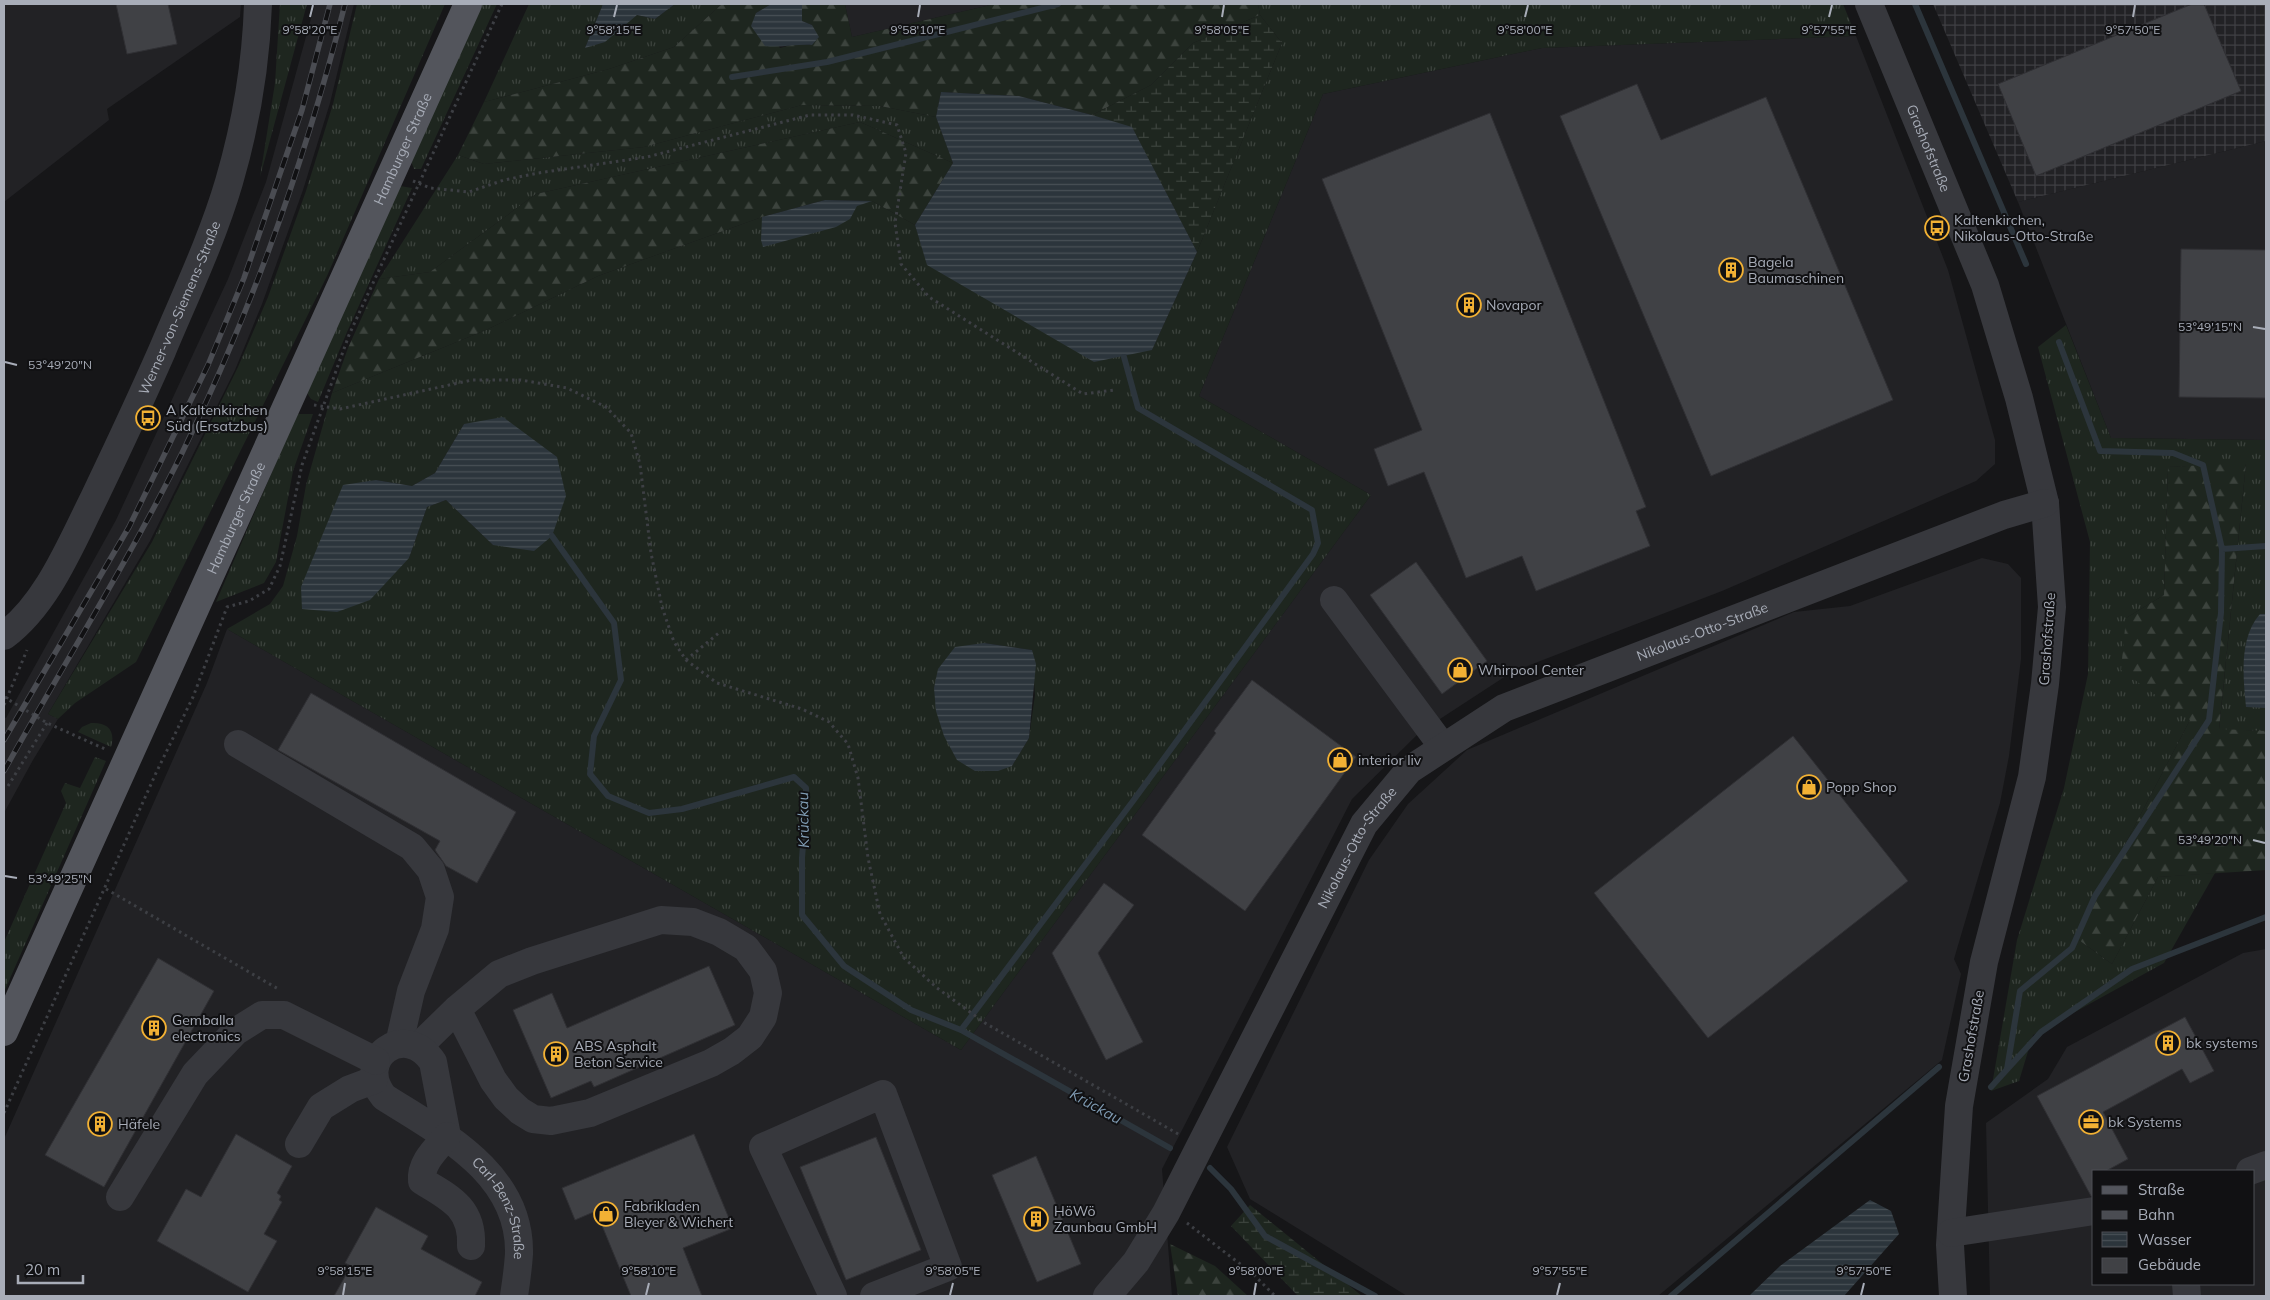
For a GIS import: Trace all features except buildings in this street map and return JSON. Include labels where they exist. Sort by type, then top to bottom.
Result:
[{"type":"main road","name":"Hamburger Straße","points":[[4,1032],[128,759],[179,639],[468,4]]},
{"type":"street","name":"Werner-von-Siemens-Straße","points":[[4,636],[34,608],[69,549],[131,422],[202,257],[229,183],[250,98],[258,4]]},
{"type":"street","name":"Grashofstraße","points":[[1869,4],[1985,285],[2019,398],[2045,503],[2052,607],[2045,684],[2032,777],[1984,962],[1958,1106],[1951,1233],[1953,1296]]},
{"type":"street","name":"Nikolaus-Otto-Straße","points":[[1107,1296],[1136,1262],[1166,1212],[1364,824],[1409,770],[1504,708],[2004,515],[2045,503]]},
{"type":"street","points":[[1334,600],[1443,747]]},
{"type":"street","points":[[238,744],[412,847],[432,870],[440,897],[435,929],[411,991],[408,1045]]},
{"type":"street","points":[[408,1045],[499,974],[532,960],[661,920],[693,922],[719,932],[746,948],[763,971],[768,993],[763,1017],[750,1037],[732,1051],[711,1062],[590,1112],[551,1120],[533,1119],[520,1111],[506,1098],[493,1080],[457,1008]]},
{"type":"street","points":[[120,1197],[195,1074],[235,1032],[262,1015],[284,1015],[375,1071]]},
{"type":"street","points":[[299,1144],[321,1107],[375,1071],[389,1047],[408,1045],[427,1053],[433,1062],[447,1136],[431,1155],[421,1172],[422,1181],[457,1203],[465,1214],[472,1232],[471,1246]]},
{"type":"street","name":"Carl-Benz-Straße","points":[[375,1071],[377,1090],[384,1097],[447,1136],[478,1162],[499,1186],[514,1220],[519,1253],[514,1296]]},
{"type":"street","points":[[833,1296],[763,1147],[883,1094],[948,1267],[874,1296]]},
{"type":"street","points":[[2253,1170],[2266,1165]]},
{"type":"street","points":[[1951,1233],[2092,1211]]},
{"type":"path","points":[[4,1113],[106,889],[156,773],[193,697],[227,607],[248,601],[269,589],[280,566],[302,464],[349,335],[502,4]]},
{"type":"path","points":[[391,174],[430,188],[469,192],[504,180],[538,173],[646,157],[810,115],[853,115],[897,125],[906,153],[895,223],[901,264],[930,297],[1083,394],[1114,390]]},
{"type":"path","points":[[290,397],[322,407],[340,409],[472,380],[521,380],[567,388],[606,407],[631,434],[640,464],[651,553],[662,607],[674,642],[686,660],[717,683],[802,709],[829,722],[848,744],[858,778],[868,858],[880,914],[904,958],[938,988],[985,1023],[1200,1147]]},
{"type":"path","points":[[686,660],[720,632]]},
{"type":"path","points":[[4,705],[5,698],[47,723],[156,773]]},
{"type":"path","points":[[8,786],[47,723]]},
{"type":"path","points":[[106,889],[283,991]]},
{"type":"path","points":[[1166,1212],[1189,1224],[1253,1274],[1275,1296]]},
{"type":"shaded area","points":[[4,4],[241,4],[240,17],[107,109],[109,120],[4,202]]},
{"type":"shaded area","points":[[315,4],[354,4],[330,103],[303,190],[262,304],[235,370],[150,541],[48,714],[58,719],[4,813],[4,717],[6,718],[116,520],[228,279],[266,182]]},
{"type":"shaded area","points":[[845,4],[995,4],[852,37]]},
{"type":"shaded area","points":[[1933,4],[2266,4],[2266,141],[2018,202]]},
{"type":"shaded area","points":[[1856,36],[1948,270],[1995,440],[1995,464],[1976,481],[1722,591],[1512,672],[1420,732],[1352,799],[1162,1169],[1172,1296],[4,1296],[4,1139],[207,683],[227,629],[961,1050],[1371,495],[1199,396],[1323,94],[1542,48]]},
{"type":"shaded area","points":[[2266,141],[2266,440],[2111,438],[2018,202]]},
{"type":"shaded area","points":[[1982,558],[2008,564],[2021,578],[2021,659],[2009,756],[2000,803],[1954,959],[1961,974],[1942,1060],[1658,1296],[1407,1296],[1250,1199],[1227,1147],[1369,860],[1408,804],[1467,750],[1794,612],[1850,606]]},
{"type":"shaded area","points":[[2266,949],[2266,1296],[1990,1296],[1986,1123],[2048,1079],[2067,1047],[2243,953]]},
{"type":"green space","points":[[280,4],[307,4],[260,177],[275,83]]},
{"type":"green space","points":[[357,4],[445,4],[327,276],[136,662],[75,703],[58,719],[48,714],[152,542],[238,367],[268,297],[306,191],[333,104]]},
{"type":"green space","points":[[482,4],[497,4],[421,169],[414,169],[411,161]]},
{"type":"green space","points":[[529,4],[603,4],[585,48],[637,15],[655,19],[675,4],[722,4],[674,47],[609,69],[484,102]]},
{"type":"green space","points":[[722,4],[771,4],[756,13],[780,48],[795,44],[812,45],[812,25],[802,21],[802,4],[845,4],[852,37],[995,4],[1258,4],[1260,15],[1193,43],[1151,85],[1092,115],[1019,96],[941,92],[936,117],[880,106],[802,105],[644,147],[484,164],[458,155],[484,102],[609,69],[674,47]]},
{"type":"green space","points":[[1258,4],[1843,4],[1856,36],[1542,48],[1323,94],[1199,396],[1371,495],[961,1050],[227,629],[270,604],[283,586],[297,536],[306,485],[332,393],[486,330],[598,276],[762,217],[872,201],[915,225],[925,257],[1152,350],[1197,252],[1282,43],[1260,15]],"holes":[[[464,424],[493,545],[446,500],[427,507],[409,558],[376,480],[412,486],[435,473]],[[984,643],[1032,650],[1035,695],[1029,738],[1012,766]]]},
{"type":"green space","points":[[1260,15],[1282,43],[1197,252],[1132,128],[1092,115],[1151,85],[1193,43]]},
{"type":"green space","points":[[802,105],[880,106],[936,117],[953,163],[860,122],[536,194],[430,272],[379,279],[458,155],[484,164],[644,147]]},
{"type":"green space","points":[[860,122],[953,163],[915,225],[872,201],[825,200],[762,217],[598,276],[486,330],[332,393],[348,348],[379,279],[430,272],[536,194]]},
{"type":"green space","points":[[400,186],[412,188],[347,332],[318,402],[311,399],[307,393]]},
{"type":"green space","points":[[2066,325],[2111,438],[2266,440],[2266,731],[2219,730],[2246,464],[2168,467],[2164,595],[2126,618],[2190,720],[2076,938],[2112,964],[2158,877],[2215,873],[2164,963],[2033,1035],[2019,1081],[1991,1091],[2017,940],[2064,788],[2088,674],[2090,542],[2038,347]]},
{"type":"green space","points":[[297,414],[313,414],[293,471],[276,562],[264,583],[216,602]]},
{"type":"green space","points":[[2246,463],[2219,729],[2266,731],[2266,870],[2158,877],[2112,964],[2076,938],[2190,720],[2121,670],[2126,618],[2164,595],[2168,467]]},
{"type":"green space","points":[[91,723],[102,724],[109,728],[112,736],[111,747],[78,732],[82,727]]},
{"type":"green space","points":[[95,757],[106,761],[4,992],[4,942],[66,803],[61,791],[65,783],[80,788]]},
{"type":"green space","points":[[1250,1205],[1362,1296],[1298,1296],[1231,1226]]},
{"type":"green space","points":[[1170,1244],[1215,1266],[1248,1296],[1178,1296]]},
{"type":"water","points":[[603,4],[675,4],[655,19],[637,15],[605,42],[585,48]]},
{"type":"water","points":[[771,4],[802,4],[802,21],[812,25],[819,37],[812,45],[765,46],[751,26],[756,13]]},
{"type":"water","points":[[941,92],[1019,96],[1132,127],[1197,252],[1152,350],[1094,362],[927,265],[915,225],[953,163],[936,117]]},
{"type":"water","points":[[825,200],[872,201],[857,206],[850,219],[836,227],[763,247],[761,240],[762,217]]},
{"type":"water","points":[[503,417],[557,457],[566,496],[552,536],[534,551],[493,545],[446,500],[427,507],[409,558],[370,600],[337,612],[302,609],[301,587],[343,485],[376,480],[412,486],[435,473],[464,424]]},
{"type":"water","points":[[2260,614],[2266,614],[2266,708],[2246,707],[2244,683],[2246,646],[2253,624]]},
{"type":"water","points":[[984,643],[1032,650],[1036,664],[1029,738],[1012,766],[998,771],[975,771],[957,760],[944,736],[936,711],[934,688],[938,669],[955,647]]},
{"type":"water","points":[[1870,1200],[1891,1211],[1899,1234],[1844,1296],[1749,1296],[1780,1266]]},
{"type":"waterway","points":[[732,77],[827,62],[1058,4]]},
{"type":"waterway","points":[[1915,4],[2026,264]]},
{"type":"waterway","points":[[2007,1069],[2020,991],[2072,948],[2095,896],[2209,720],[2221,613],[2222,549],[2203,465],[2173,453],[2100,451],[2059,342]]},
{"type":"waterway","points":[[961,1030],[1133,801],[1313,554],[1318,543],[1312,510],[1138,408],[1124,357]]},
{"type":"waterway","name":"Krückau","points":[[552,536],[614,623],[621,680],[594,736],[590,774],[608,796],[649,813],[682,809],[794,777],[806,788],[802,858],[802,915],[844,966],[911,1010],[961,1030],[1170,1148]]},
{"type":"waterway","points":[[2222,549],[2266,546]]},
{"type":"waterway","points":[[1991,1087],[2041,1032],[2132,969],[2266,917]]},
{"type":"waterway","points":[[1671,1296],[1939,1067]]},
{"type":"waterway","name":"Krückau","points":[[1210,1168],[1231,1189],[1265,1236],[1375,1296]]},
{"type":"railway","points":[[4,740],[129,527],[208,365],[244,278],[302,110],[330,4]]},
{"type":"railway","points":[[4,771],[140,534],[208,399],[254,289],[295,176],[330,62],[345,4]]},
{"type":"place","name":"Kaltenkirchen, Nikolaus-Otto-Straße","points":[[1937,228]]},
{"type":"place","name":"Bagela Baumaschinen","points":[[1731,270]]},
{"type":"place","name":"Novapor","points":[[1469,305]]},
{"type":"place","name":"A Kaltenkirchen Süd (Ersatzbus)","points":[[148,418]]},
{"type":"place","name":"Whirpool Center","points":[[1460,670]]},
{"type":"place","name":"interior liv","points":[[1340,760]]},
{"type":"place","name":"Popp Shop","points":[[1809,787]]},
{"type":"place","name":"Gemballa electronics","points":[[154,1028]]},
{"type":"place","name":"bk systems","points":[[2168,1043]]},
{"type":"place","name":"ABS Asphalt Beton Service","points":[[556,1054]]},
{"type":"place","name":"bk Systems","points":[[2091,1122]]},
{"type":"place","name":"Häfele","points":[[100,1124]]},
{"type":"place","name":"Fabrikladen Bleyer & Wichert","points":[[606,1214]]},
{"type":"place","name":"HöWö Zaunbau GmbH","points":[[1036,1219]]}]
